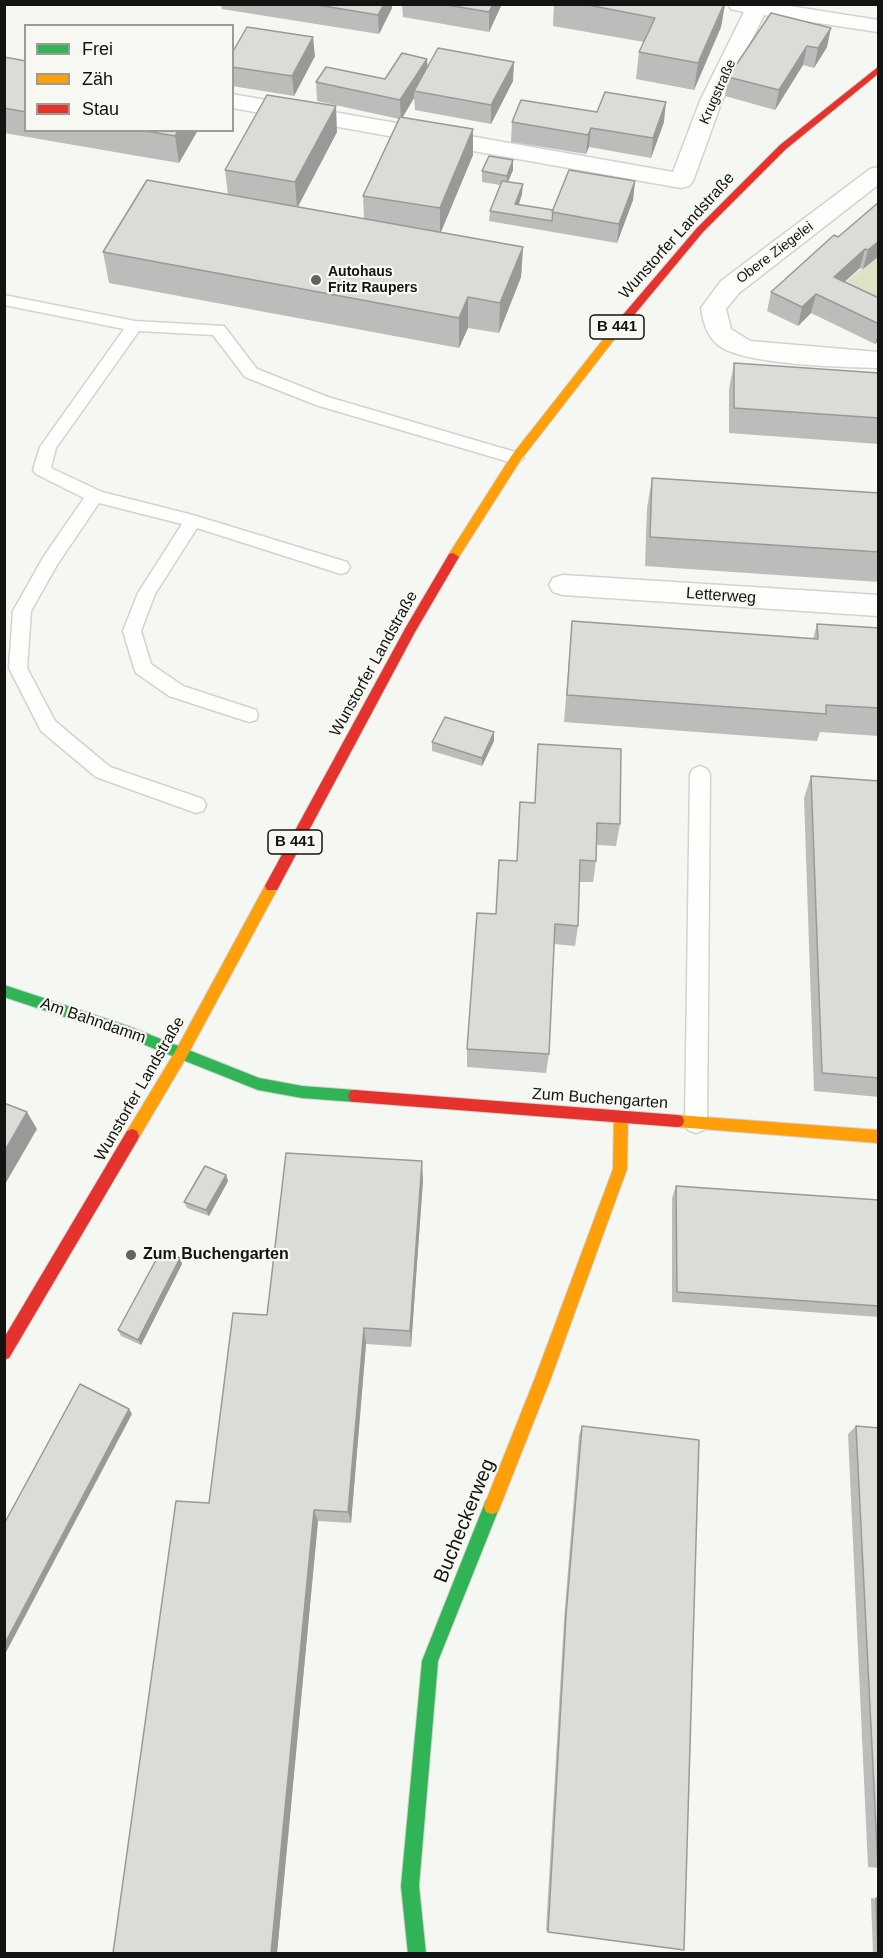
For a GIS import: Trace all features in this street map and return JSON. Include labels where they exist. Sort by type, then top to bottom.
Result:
[{"type":"main road","name":"Wunstorfer Landstraße","points":[[4,1353],[181,1054],[410,630],[475,521],[516,458],[632,309],[700,230],[783,147],[879,70]]},
{"type":"main road","name":"Am Bahndamm","points":[[4,991],[128,1032],[181,1054]]},
{"type":"main road","name":"Zum Buchengarten","points":[[181,1054],[258,1084],[302,1092],[879,1137]]},
{"type":"main road","name":"Bucheckerweg","points":[[417,1953],[410,1887],[430,1661],[543,1378],[620,1169],[621,1118]]},
{"type":"street","points":[[751,6],[879,26]]},
{"type":"street","name":"Krugstraße","points":[[234,101],[681,180],[751,6]]},
{"type":"street","name":"Obere Ziegelei","points":[[879,174],[730,287],[713,308],[717,329],[730,342],[746,349],[879,360]]},
{"type":"street","name":"Letterweg","points":[[563,585],[879,606]]},
{"type":"lane","points":[[4,300],[135,327],[218,330],[251,373],[322,401],[516,458]]},
{"type":"lane","points":[[135,327],[48,447],[42,470],[58,483],[193,521],[341,567]]},
{"type":"lane","points":[[95,495],[50,561],[22,611],[18,668],[48,726],[103,771],[196,805]]},
{"type":"lane","points":[[193,521],[147,593],[132,631],[144,668],[176,691],[249,715]]},
{"type":"lane","points":[[696,1123],[700,774]]},
{"type":"green space","points":[[878,255],[878,320],[829,296]]},
{"type":"building","points":[[312,4],[384,4],[378,15]]},
{"type":"building","points":[[441,4],[493,4],[489,12]]},
{"type":"building","points":[[583,4],[724,4],[698,63],[639,52],[655,18]]},
{"type":"building","points":[[771,13],[831,28],[818,48],[807,46],[779,90],[728,77]]},
{"type":"building","points":[[247,27],[313,37],[292,76],[234,67],[234,50]]},
{"type":"building","points":[[438,48],[514,62],[491,105],[414,91]]},
{"type":"building","points":[[402,53],[427,59],[400,100],[316,82],[326,67],[385,79]]},
{"type":"building","points":[[4,57],[24,61],[24,112],[4,108]]},
{"type":"building","points":[[605,92],[666,102],[653,138],[591,128],[588,135],[512,122],[521,100],[597,112]]},
{"type":"building","points":[[267,95],[336,106],[295,182],[225,170]]},
{"type":"building","points":[[400,117],[473,129],[440,208],[363,196]]},
{"type":"building","points":[[152,132],[178,132],[175,136]]},
{"type":"building","points":[[489,156],[513,160],[507,176],[482,171]]},
{"type":"building","points":[[569,170],[635,181],[619,224],[552,212]]},
{"type":"building","points":[[147,180],[523,247],[500,303],[468,297],[459,318],[103,252]]},
{"type":"building","points":[[502,181],[523,184],[515,204],[553,210],[552,221],[490,211]]},
{"type":"building","points":[[879,202],[879,241],[868,250],[865,249],[834,277],[879,298],[879,324],[816,294],[802,307],[771,292],[834,235],[838,237]]},
{"type":"building","points":[[734,363],[879,373],[879,418],[734,408]]},
{"type":"building","points":[[652,478],[879,493],[879,552],[650,537]]},
{"type":"building","points":[[572,621],[818,639],[817,624],[879,628],[879,708],[826,705],[826,714],[567,695]]},
{"type":"building","points":[[445,717],[494,732],[482,758],[432,742]]},
{"type":"building","points":[[538,744],[621,749],[620,824],[597,823],[596,861],[580,860],[578,926],[555,924],[549,1054],[467,1049],[477,913],[496,914],[499,860],[517,861],[520,802],[535,803]]},
{"type":"building","points":[[811,776],[879,781],[879,1078],[822,1073]]},
{"type":"building","points":[[4,1103],[27,1112],[4,1152]]},
{"type":"building","points":[[286,1153],[422,1161],[410,1331],[364,1328],[348,1512],[314,1510],[271,1953],[113,1953],[176,1501],[209,1503],[233,1313],[267,1315]]},
{"type":"building","points":[[205,1166],[226,1175],[206,1210],[184,1202]]},
{"type":"building","points":[[676,1186],[879,1200],[879,1306],[677,1292]]},
{"type":"building","points":[[162,1249],[180,1258],[138,1340],[118,1330]]},
{"type":"building","points":[[80,1384],[129,1409],[4,1645],[4,1524]]},
{"type":"building","points":[[582,1426],[699,1440],[684,1950],[548,1932],[566,1615]]},
{"type":"building","points":[[856,1426],[879,1428],[879,1867],[878,1867]]},
{"type":"building","points":[[876,1898],[879,1899],[879,1953],[878,1953]]},
{"type":"traffic: fast","points":[[4,991],[128,1032],[258,1084],[302,1092],[355,1096]]},
{"type":"traffic: fast","points":[[417,1954],[410,1886],[430,1661],[492,1506]]},
{"type":"traffic: slow","points":[[453,557],[516,458],[620,325]]},
{"type":"traffic: slow","points":[[132,1136],[181,1054],[272,886]]},
{"type":"traffic: slow","points":[[492,1506],[543,1378],[620,1169],[621,1117]]},
{"type":"traffic: slow","points":[[677,1121],[878,1137]]},
{"type":"traffic: jam","points":[[620,325],[700,230],[783,147],[878,70]]},
{"type":"traffic: jam","points":[[272,886],[410,630],[453,557]]},
{"type":"traffic: jam","points":[[355,1096],[677,1121]]},
{"type":"traffic: jam","points":[[4,1353],[132,1136]]},
{"type":"place","name":"Autohaus Fritz Raupers","points":[[316,280]]},
{"type":"place","name":"Zum Buchengarten","points":[[131,1255]]}]
